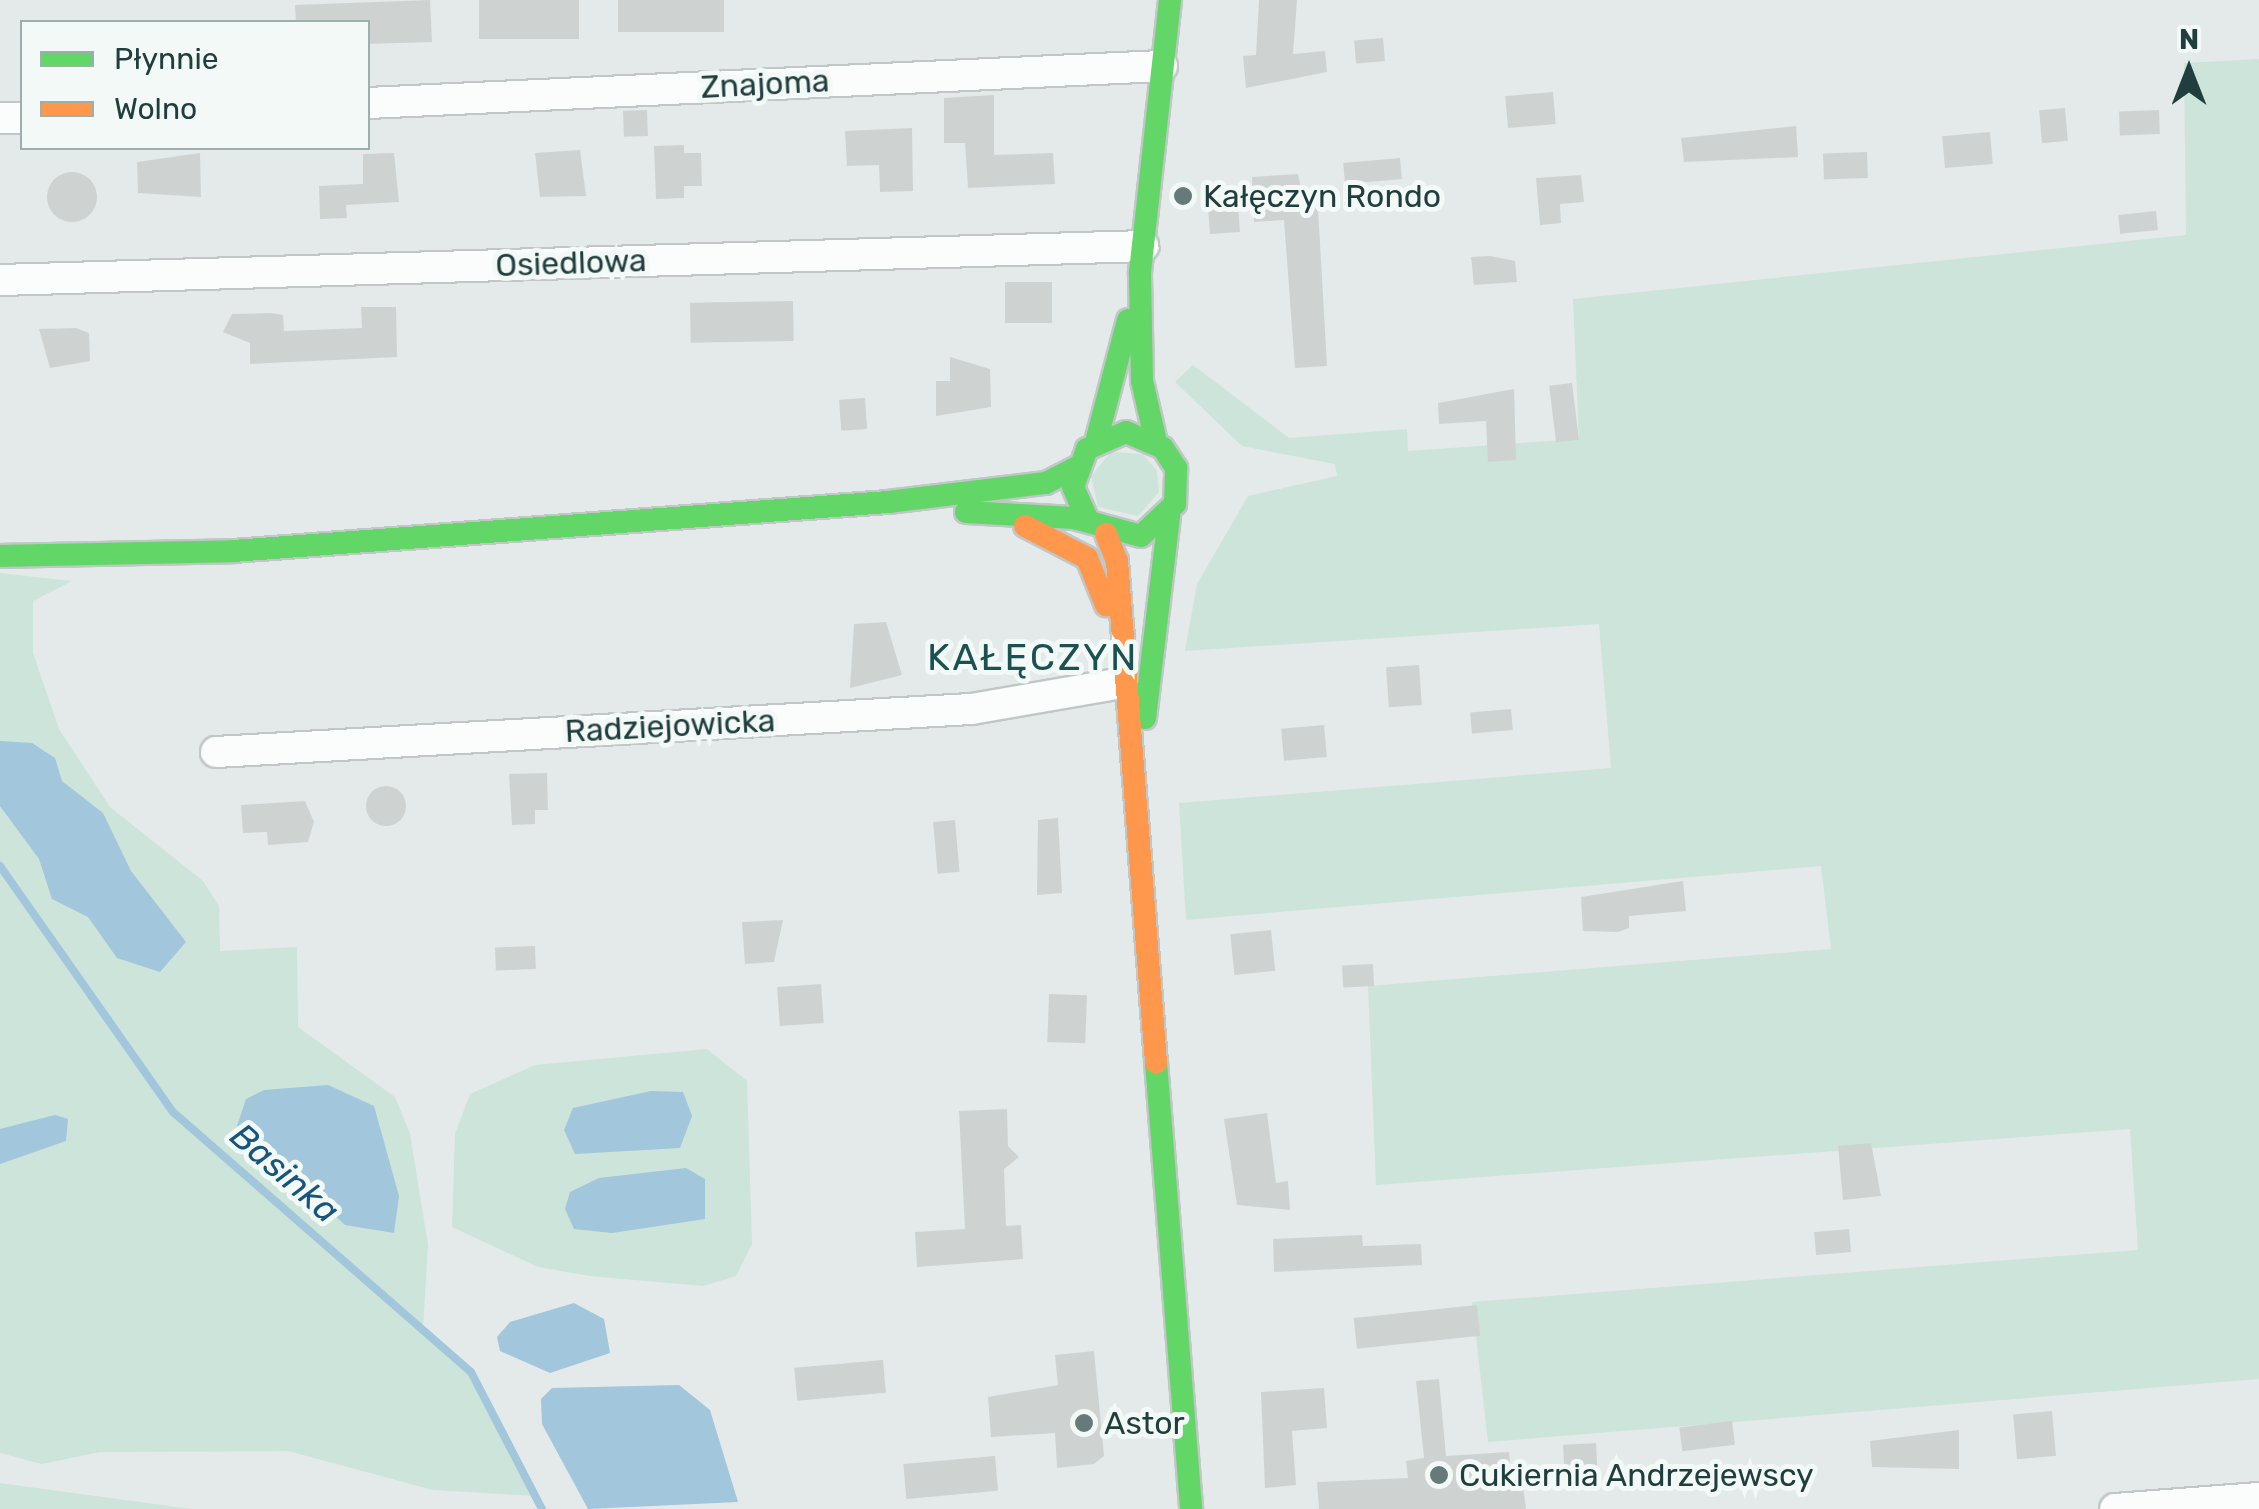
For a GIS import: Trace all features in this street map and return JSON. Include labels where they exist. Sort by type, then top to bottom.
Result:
[{"type":"main road","points":[[0,556],[232,551],[888,502],[1046,483],[1076,468],[1096,442],[1141,259],[1170,0]]},
{"type":"main road","points":[[1138,842],[1169,516],[1178,480],[1156,442],[1145,411],[1141,259]]},
{"type":"main road","points":[[1096,442],[1126,432],[1156,442]]},
{"type":"main road","points":[[1076,468],[1097,528],[1117,561],[1122,683],[1191,1509]]},
{"type":"main road","points":[[888,502],[1141,536],[1169,516]]},
{"type":"main road","points":[[964,512],[1042,530],[1087,558],[1122,683]]},
{"type":"street","name":"Znajoma","points":[[370,103],[1162,66]]},
{"type":"street","name":"Osiedlowa","points":[[0,280],[1141,259]]},
{"type":"street","name":"Radziejowicka","points":[[216,752],[972,709],[1122,683]]},
{"type":"street","points":[[2115,1509],[2259,1498]]},
{"type":"green space","points":[[2259,59],[2259,1379],[1488,1442],[1472,1302],[2138,1250],[2130,1129],[1376,1185],[1368,986],[1831,949],[1821,866],[1186,920],[1179,803],[1611,768],[1599,624],[1185,651],[1197,584],[1248,496],[1337,476],[1335,464],[1242,446],[1175,382],[1193,365],[1289,438],[1407,429],[1408,451],[1579,439],[1573,299],[2186,235],[2184,63]]},
{"type":"green space","points":[[1111,452],[1143,454],[1157,471],[1159,492],[1138,516],[1098,507],[1091,476]]},
{"type":"green space","points":[[0,573],[72,581],[33,601],[33,653],[59,729],[110,807],[203,881],[219,906],[220,951],[297,947],[298,1027],[395,1097],[410,1134],[428,1245],[423,1329],[471,1372],[535,1496],[433,1490],[288,1451],[100,1452],[42,1464],[0,1453]]},
{"type":"green space","points":[[707,1049],[747,1081],[752,1244],[736,1276],[703,1286],[590,1276],[538,1267],[452,1227],[455,1134],[470,1094],[535,1065]]},
{"type":"green space","points":[[0,1483],[191,1509],[0,1509]]},
{"type":"water","points":[[0,741],[32,743],[55,758],[62,781],[103,813],[131,871],[186,942],[160,972],[117,958],[88,917],[52,899],[39,859],[0,806]]},
{"type":"water","points":[[328,1085],[374,1106],[399,1196],[394,1233],[345,1225],[237,1126],[246,1099],[264,1090]]},
{"type":"water","points":[[651,1091],[683,1092],[692,1116],[680,1148],[575,1154],[564,1130],[573,1108]]},
{"type":"water","points":[[55,1115],[68,1119],[66,1141],[0,1164],[0,1129]]},
{"type":"water","points":[[686,1168],[705,1179],[705,1219],[612,1233],[574,1229],[565,1209],[570,1192],[599,1178]]},
{"type":"water","points":[[574,1303],[604,1319],[610,1353],[550,1373],[500,1351],[497,1337],[510,1322]]},
{"type":"water","points":[[679,1385],[710,1410],[738,1502],[588,1509],[542,1424],[541,1399],[552,1388]]},
{"type":"building","points":[[430,0],[432,42],[370,44],[370,20],[296,20],[295,5]]},
{"type":"building","points":[[479,0],[579,0],[579,39],[479,39]]},
{"type":"building","points":[[618,0],[724,0],[724,32],[618,32]]},
{"type":"building","points":[[1259,0],[1297,0],[1293,54],[1325,51],[1327,72],[1246,88],[1243,56],[1256,55]]},
{"type":"building","points":[[1383,38],[1385,61],[1356,63],[1354,41]]},
{"type":"building","points":[[1553,92],[1556,124],[1508,128],[1505,96]]},
{"type":"building","points":[[994,95],[994,155],[1053,153],[1055,184],[968,188],[965,143],[944,143],[944,98]]},
{"type":"building","points":[[2065,108],[2068,141],[2042,143],[2039,110]]},
{"type":"building","points":[[647,110],[648,136],[624,137],[623,111]]},
{"type":"building","points":[[2159,110],[2160,134],[2120,135],[2119,111]]},
{"type":"building","points":[[1796,126],[1798,157],[1684,162],[1681,138]]},
{"type":"building","points":[[912,128],[913,191],[880,192],[879,165],[847,166],[845,131]]},
{"type":"building","points":[[1990,132],[1993,164],[1945,168],[1942,136]]},
{"type":"building","points":[[684,145],[684,153],[701,153],[702,186],[684,186],[684,198],[656,199],[654,146]]},
{"type":"building","points":[[580,150],[586,196],[540,197],[535,153]]},
{"type":"building","points":[[1867,152],[1868,178],[1824,180],[1823,154]]},
{"type":"building","points":[[200,153],[201,197],[138,193],[137,162]]},
{"type":"building","points":[[394,153],[399,202],[346,205],[347,218],[320,219],[319,186],[363,184],[363,154]]},
{"type":"building","points":[[1400,158],[1402,179],[1345,184],[1343,163]]},
{"type":"building","points":[[72,172],[89,180],[97,197],[89,214],[72,222],[55,214],[47,197],[55,180]]},
{"type":"building","points":[[1298,174],[1305,209],[1318,208],[1327,366],[1295,368],[1284,220],[1254,222],[1252,177]]},
{"type":"building","points":[[1581,175],[1584,202],[1560,204],[1561,223],[1540,225],[1536,178]]},
{"type":"building","points":[[1238,205],[1240,232],[1210,234],[1208,207]]},
{"type":"building","points":[[2156,211],[2158,230],[2120,234],[2118,215]]},
{"type":"building","points":[[1471,257],[1515,261],[1517,282],[1474,285]]},
{"type":"building","points":[[1005,282],[1052,282],[1052,323],[1005,323]]},
{"type":"building","points":[[793,301],[794,341],[691,343],[690,303]]},
{"type":"building","points":[[361,307],[396,307],[397,357],[250,364],[250,343],[223,332],[232,314],[283,315],[284,331],[362,328]]},
{"type":"building","points":[[76,328],[89,333],[90,361],[50,368],[39,329]]},
{"type":"building","points":[[950,357],[990,369],[991,407],[936,416],[936,381],[950,381]]},
{"type":"building","points":[[1572,383],[1579,440],[1556,442],[1549,386]]},
{"type":"building","points":[[1514,389],[1516,460],[1488,462],[1486,421],[1439,424],[1438,403]]},
{"type":"building","points":[[865,398],[867,429],[841,431],[839,400]]},
{"type":"building","points":[[886,622],[902,675],[850,688],[854,624]]},
{"type":"building","points":[[1419,665],[1422,705],[1389,707],[1386,667]]},
{"type":"building","points":[[1511,709],[1513,730],[1472,733],[1470,713]]},
{"type":"building","points":[[1324,725],[1327,757],[1284,761],[1281,729]]},
{"type":"building","points":[[547,773],[548,810],[535,810],[535,824],[512,825],[509,774]]},
{"type":"building","points":[[386,786],[400,792],[406,806],[400,820],[386,826],[372,820],[366,806],[372,792]]},
{"type":"building","points":[[305,801],[314,822],[308,842],[268,845],[267,832],[243,833],[241,805]]},
{"type":"building","points":[[1058,818],[1062,893],[1037,895],[1038,820]]},
{"type":"building","points":[[955,820],[960,872],[938,874],[933,822]]},
{"type":"building","points":[[1683,881],[1686,911],[1629,916],[1629,928],[1618,932],[1583,931],[1581,897]]},
{"type":"building","points":[[783,920],[774,962],[745,964],[742,922]]},
{"type":"building","points":[[1271,930],[1275,971],[1235,975],[1230,934]]},
{"type":"building","points":[[535,946],[536,969],[496,970],[495,947]]},
{"type":"building","points":[[1373,964],[1374,986],[1343,988],[1342,966]]},
{"type":"building","points":[[821,984],[824,1023],[780,1026],[777,987]]},
{"type":"building","points":[[1049,994],[1087,995],[1085,1043],[1047,1042]]},
{"type":"building","points":[[1007,1109],[1008,1146],[1019,1157],[1004,1169],[1006,1226],[1021,1225],[1023,1259],[917,1267],[915,1232],[965,1229],[959,1111]]},
{"type":"building","points":[[1267,1113],[1276,1183],[1288,1181],[1290,1210],[1237,1205],[1224,1119]]},
{"type":"building","points":[[1871,1143],[1881,1196],[1843,1200],[1838,1146]]},
{"type":"building","points":[[1849,1229],[1851,1252],[1816,1255],[1814,1232]]},
{"type":"building","points":[[1362,1235],[1363,1246],[1421,1244],[1422,1265],[1274,1272],[1273,1239]]},
{"type":"building","points":[[1477,1305],[1480,1336],[1357,1349],[1354,1318]]},
{"type":"building","points":[[1094,1351],[1104,1456],[1094,1464],[1057,1468],[1055,1433],[991,1437],[988,1397],[1058,1385],[1055,1355]]},
{"type":"building","points":[[883,1360],[886,1393],[797,1401],[794,1368]]},
{"type":"building","points":[[1439,1379],[1446,1456],[1509,1452],[1512,1487],[1523,1486],[1526,1509],[1319,1509],[1317,1482],[1408,1478],[1406,1461],[1424,1458],[1416,1381]]},
{"type":"building","points":[[1324,1388],[1327,1428],[1292,1431],[1296,1485],[1265,1488],[1261,1392]]},
{"type":"building","points":[[2052,1411],[2056,1456],[2017,1459],[2013,1414]]},
{"type":"building","points":[[1732,1421],[1735,1445],[1682,1451],[1679,1427]]},
{"type":"building","points":[[1959,1430],[1959,1469],[1872,1467],[1870,1441]]},
{"type":"building","points":[[1596,1443],[1598,1478],[1565,1480],[1563,1445]]},
{"type":"building","points":[[995,1456],[998,1491],[906,1499],[903,1464]]},
{"type":"waterway","name":"Basinka","points":[[0,866],[173,1112],[471,1372],[542,1509]]},
{"type":"traffic: fast","points":[[1156,442],[1142,381],[1140,272],[1170,0]]},
{"type":"traffic: fast","points":[[1096,442],[1128,320]]},
{"type":"traffic: fast","points":[[966,512],[1074,518],[1141,536],[1175,504],[1176,468],[1163,448],[1126,432],[1087,449],[1073,487],[1088,521]]},
{"type":"traffic: fast","points":[[0,556],[233,551],[888,502],[1046,483],[1076,468]]},
{"type":"traffic: fast","points":[[1145,718],[1169,516]]},
{"type":"traffic: fast","points":[[1156,1062],[1191,1509]]},
{"type":"traffic: slow","points":[[1025,526],[1087,558],[1106,605]]},
{"type":"traffic: slow","points":[[1106,534],[1117,561],[1156,1062]]},
{"type":"place","name":"Kałęczyn Rondo","points":[[1183,196]]},
{"type":"place","name":"Astor","points":[[1084,1423]]},
{"type":"place","name":"Cukiernia Andrzejewscy","points":[[1439,1475]]},
{"type":"district","name":"KAŁĘCZYN","points":[[1033,658]]}]
